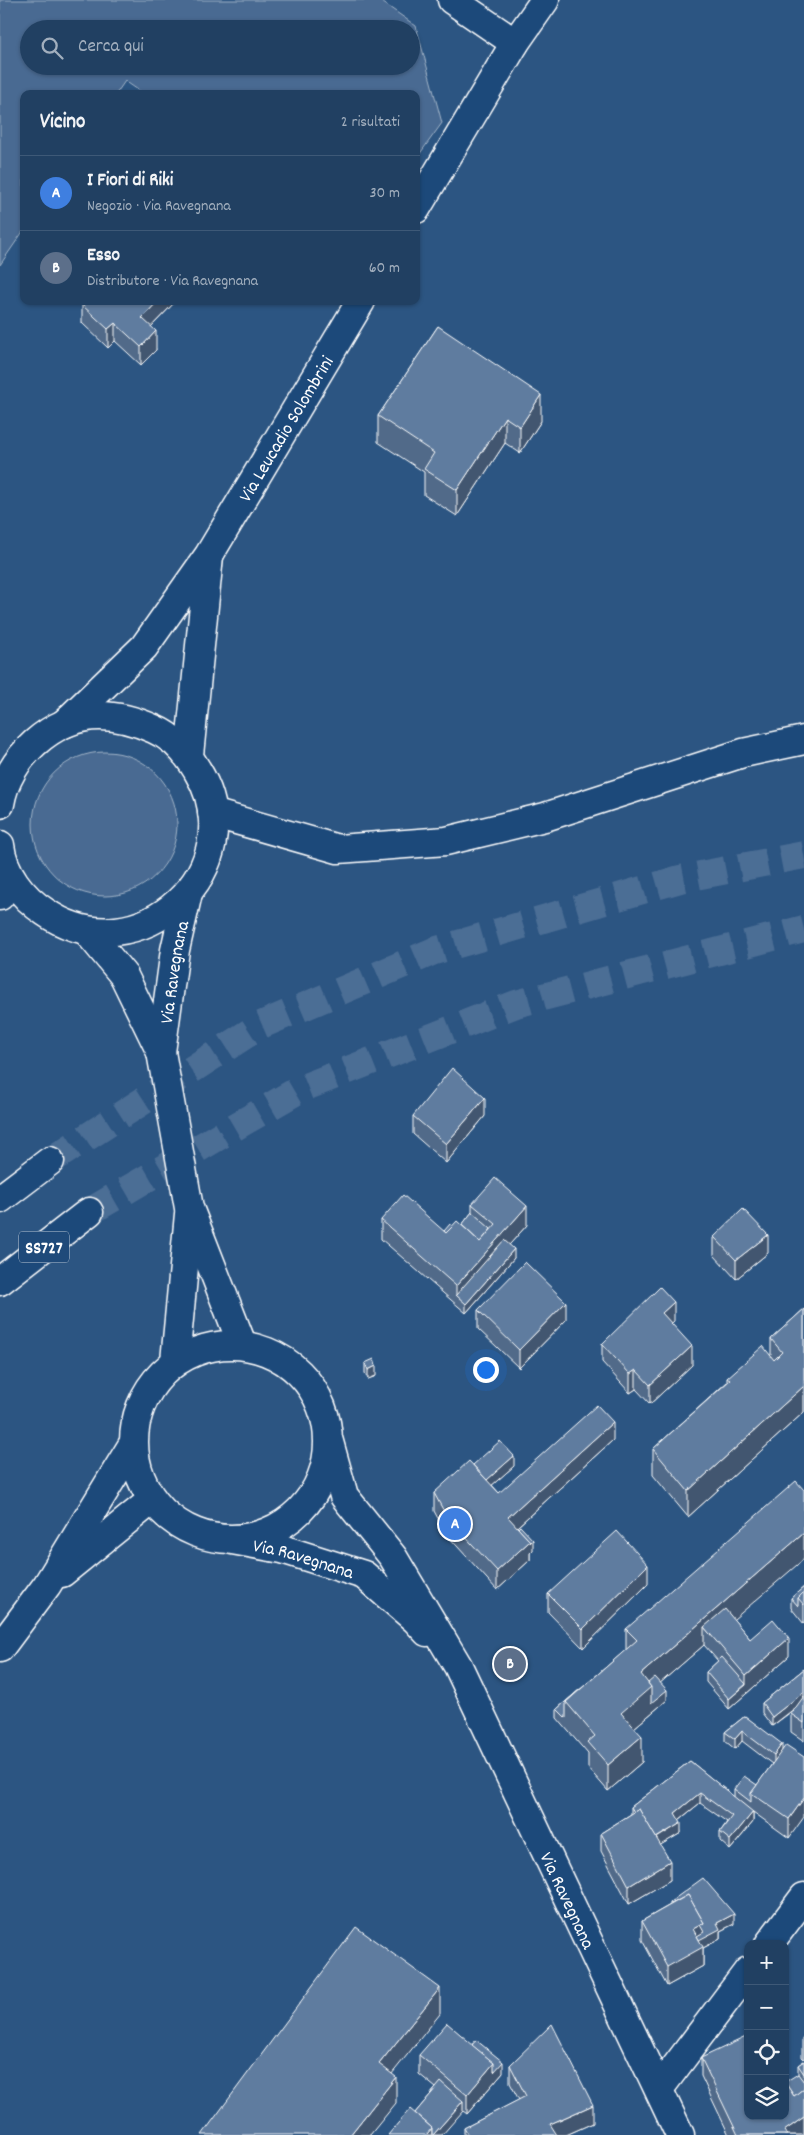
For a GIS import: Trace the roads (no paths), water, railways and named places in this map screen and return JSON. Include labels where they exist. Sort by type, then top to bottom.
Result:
[{"type":"main road","points":[[452,0],[515,43]]},
{"type":"main road","points":[[420,202],[515,43],[545,0]]},
{"type":"main road","name":"Via Leucadio Solombrini","points":[[65,723],[144,647],[209,555],[359,305]]},
{"type":"main road","name":"Via Leucadio Solombrini","points":[[188,755],[209,555]]},
{"type":"main road","points":[[0,844],[6,887],[57,921],[87,931],[115,932],[142,925],[168,912],[188,893],[203,870],[212,842],[212,813],[205,782],[188,755],[163,732],[132,719],[98,716],[65,723],[37,740],[16,763],[1,796]]},
{"type":"main road","points":[[212,813],[338,848],[446,841],[545,817],[743,753],[804,740]]},
{"type":"main road","name":"Via Ravegnana","points":[[161,1052],[175,950],[188,893]]},
{"type":"main road","name":"Via Ravegnana","points":[[87,931],[124,976],[161,1052],[189,1208],[242,1344]]},
{"type":"main road","points":[[0,1199],[50,1161]]},
{"type":"main road","name":"Via Ravegnana","points":[[174,1362],[189,1208]]},
{"type":"main road","name":"SS727","points":[[0,1281],[89,1212]]},
{"type":"main road","points":[[0,1648],[47,1585],[133,1444],[138,1412],[152,1384],[174,1362],[195,1350],[218,1344],[242,1344],[270,1351],[294,1366],[313,1388],[325,1414],[329,1442],[324,1472],[310,1499],[289,1521],[262,1535],[232,1540]]},
{"type":"main road","name":"Via Ravegnana","points":[[329,1442],[344,1496],[393,1557],[458,1666],[680,2135]]},
{"type":"main road","name":"Via Ravegnana","points":[[133,1444],[138,1474],[152,1500],[174,1522],[201,1535],[282,1549],[364,1575],[416,1620],[458,1666]]},
{"type":"main road","points":[[47,1585],[152,1500]]},
{"type":"main road","points":[[771,1940],[804,1897]]},
{"type":"main road","points":[[659,2089],[744,1976]]},
{"type":"tunnel","points":[[50,1161],[261,1025],[434,951],[680,879],[804,855]]},
{"type":"tunnel","points":[[89,1212],[300,1089],[516,1004],[804,929]]},
{"type":"place","name":"I Fiori di Riki","points":[[455,1524]]},
{"type":"place","name":"Esso","points":[[510,1664]]}]
